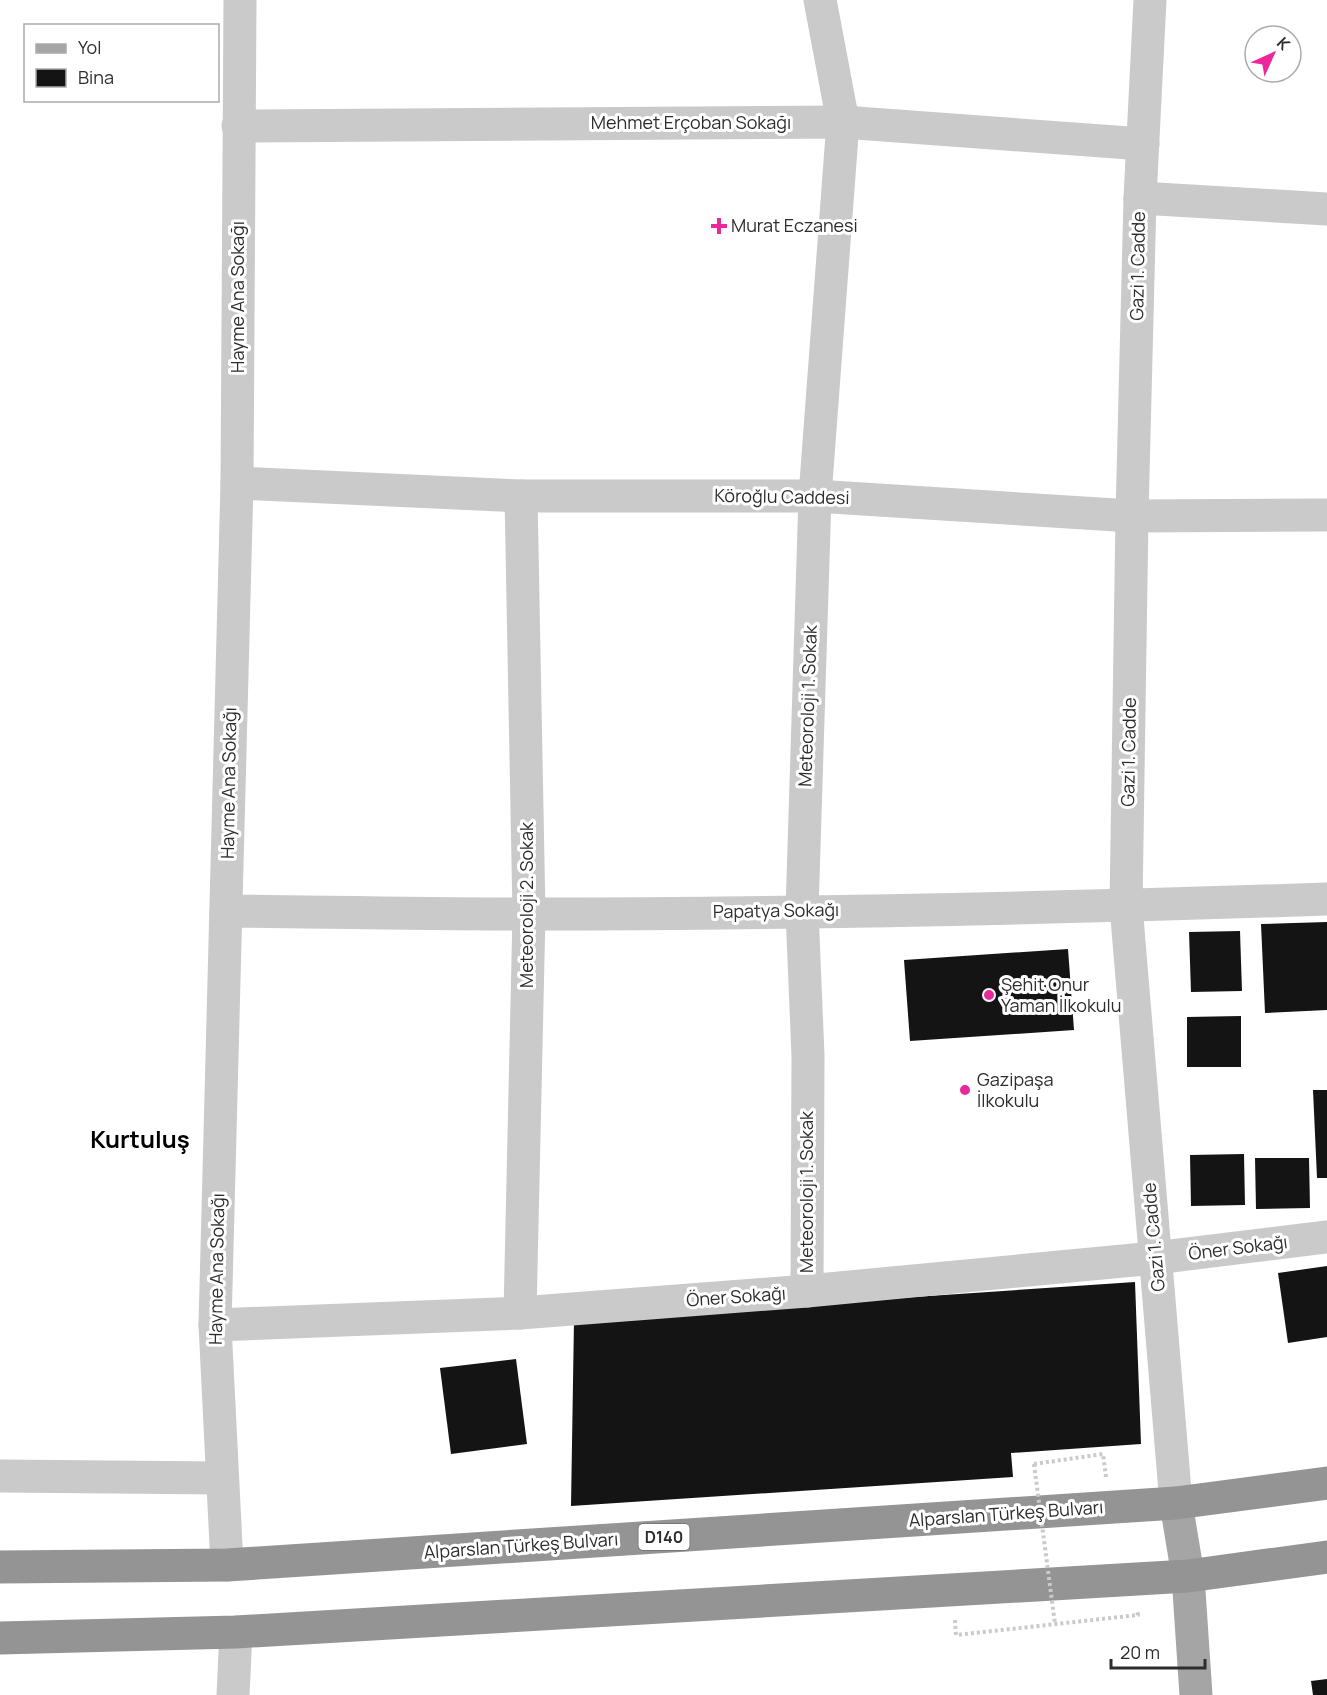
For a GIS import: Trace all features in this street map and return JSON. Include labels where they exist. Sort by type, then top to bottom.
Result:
[{"type":"highway","name":"Alparslan Türkeş Bulvarı","points":[[0,1567],[227,1565],[1176,1503],[1327,1483]]},
{"type":"highway","points":[[0,1638],[236,1632],[1188,1576],[1327,1557]]},
{"type":"main road","points":[[1176,1503],[1188,1576],[1196,1695]]},
{"type":"street","name":"Hayme Ana Sokağı","points":[[227,1565],[215,1325],[237,483],[240,0]]},
{"type":"street","name":"Meteoroloji 1. Sokak","points":[[807,1292],[808,1056],[802,911],[815,496],[843,122],[820,0]]},
{"type":"street","name":"Gazi 1. Cadde","points":[[1150,0],[1140,198],[1126,906],[1176,1503]]},
{"type":"street","name":"Mehmet Erçoban Sokağı","points":[[238,126],[843,122],[1143,144]]},
{"type":"street","points":[[1140,198],[1327,209]]},
{"type":"street","name":"Köroğlu Caddesi","points":[[237,483],[521,496],[815,496],[1132,516],[1327,515]]},
{"type":"street","name":"Meteoroloji 2. Sokak","points":[[520,1313],[529,914],[521,496]]},
{"type":"street","name":"Papatya Sokağı","points":[[226,911],[529,914],[1126,906],[1327,899]]},
{"type":"street","name":"Öner Sokağı","points":[[215,1325],[520,1313],[807,1292],[1155,1258],[1327,1237]]},
{"type":"street","points":[[0,1476],[222,1478]]},
{"type":"street","points":[[233,1695],[236,1632]]},
{"type":"path","points":[[1055,1624],[1034,1464],[1103,1454]]},
{"type":"path","points":[[956,1635],[1138,1615]]},
{"type":"building","points":[[1327,922],[1327,1010],[1265,1013],[1261,924]]},
{"type":"building","points":[[1240,931],[1242,991],[1191,992],[1189,932]]},
{"type":"building","name":"Şehit Onur Yaman İlkokulu","points":[[1068,949],[1074,1030],[910,1041],[904,960]]},
{"type":"building","points":[[1241,1016],[1241,1067],[1187,1067],[1187,1017]]},
{"type":"building","points":[[1313,1090],[1327,1090],[1327,1178],[1317,1178]]},
{"type":"building","points":[[1244,1154],[1245,1205],[1191,1206],[1190,1155]]},
{"type":"building","points":[[1255,1158],[1309,1158],[1310,1208],[1256,1209]]},
{"type":"building","points":[[1327,1266],[1327,1337],[1288,1343],[1278,1273]]},
{"type":"building","points":[[1135,1282],[1141,1444],[1011,1453],[1013,1477],[571,1506],[574,1320]]},
{"type":"building","points":[[516,1359],[527,1444],[451,1454],[440,1368]]},
{"type":"building","points":[[1327,1679],[1327,1695],[1313,1695],[1311,1681]]},
{"type":"place","name":"Murat Eczanesi","points":[[719,226]]},
{"type":"place","name":"Şehit Onur Yaman İlkokulu","points":[[989,995]]},
{"type":"place","name":"Gazipaşa İlkokulu","points":[[965,1090]]},
{"type":"district","name":"Kurtuluş","points":[[140,1140]]}]
